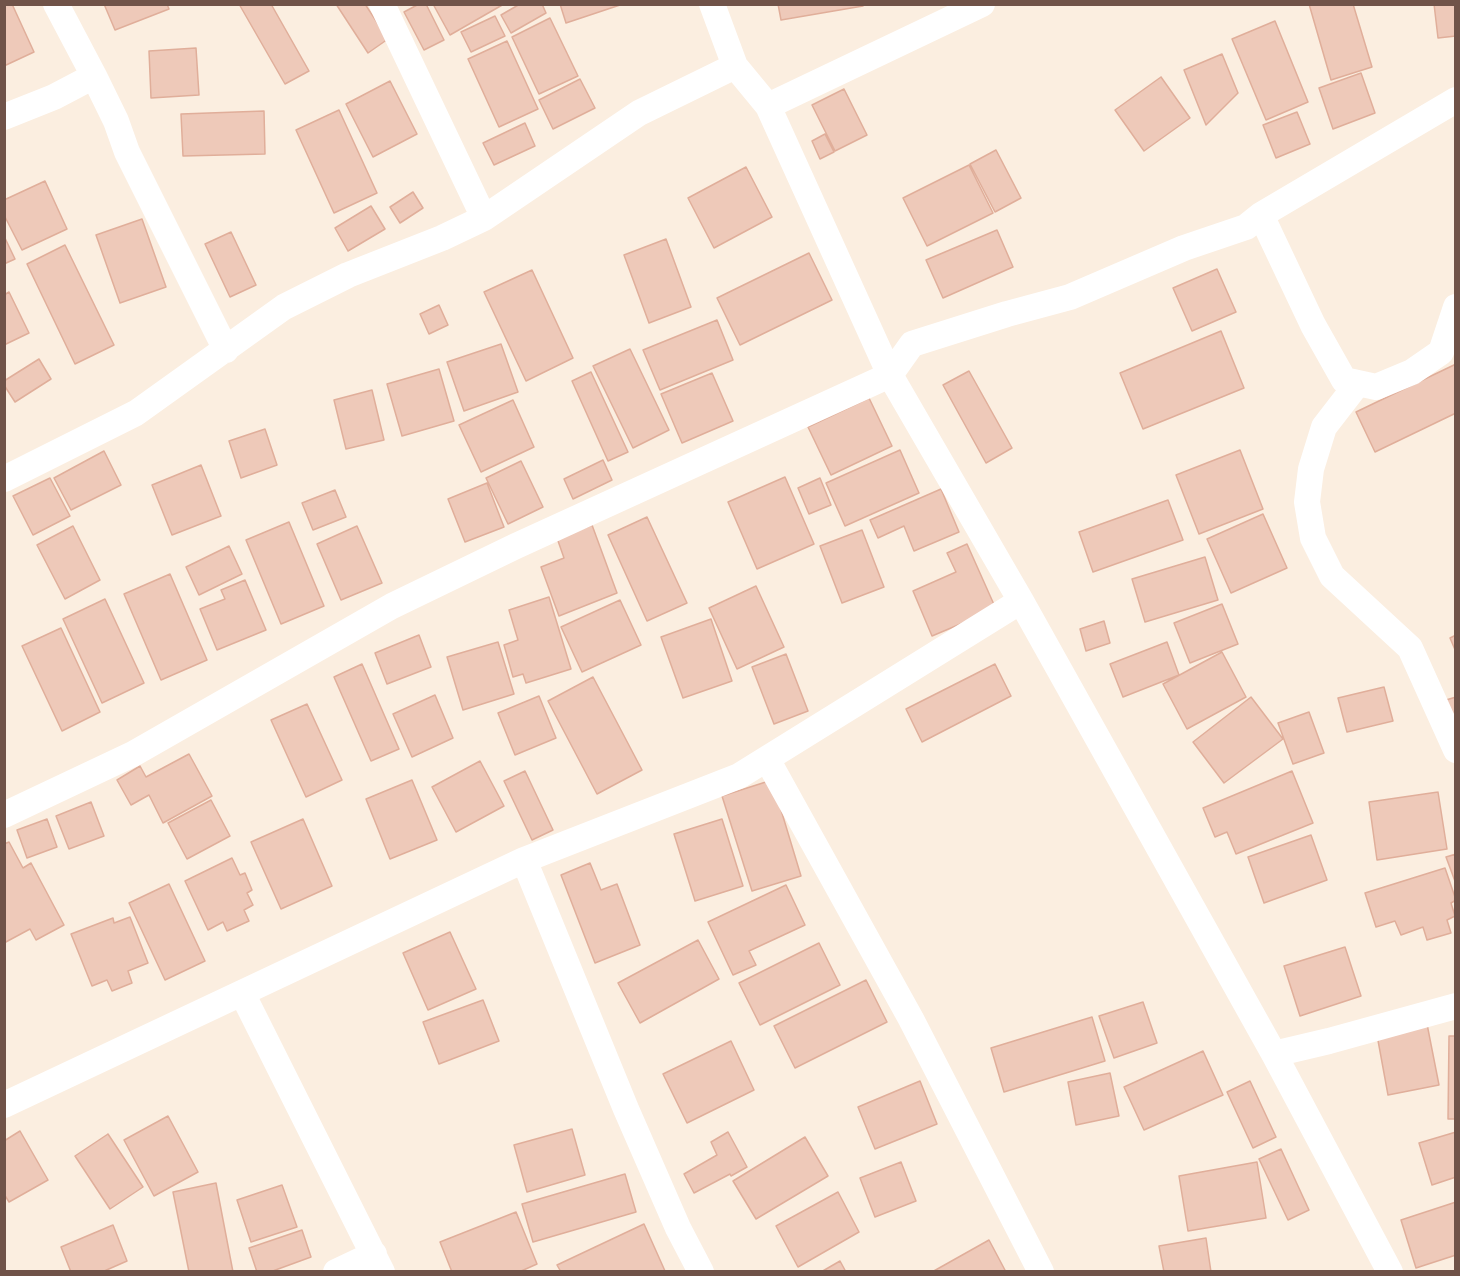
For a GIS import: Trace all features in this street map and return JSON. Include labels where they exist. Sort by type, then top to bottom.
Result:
[{"type":"street","points":[[56,4],[94,76],[116,121],[127,152],[226,350]]},
{"type":"street","points":[[382,4],[484,218]]},
{"type":"street","points":[[712,4],[735,66],[768,106],[890,375],[1021,601],[1274,1054],[1390,1272]]},
{"type":"street","points":[[768,106],[982,4]]},
{"type":"street","points":[[4,479],[136,413],[284,307],[348,275],[442,238],[484,218],[639,113],[735,66]]},
{"type":"street","points":[[4,117],[54,97],[94,76]]},
{"type":"street","points":[[4,815],[133,754],[392,606],[516,546],[890,375],[912,344],[1070,297],[1184,248],[1246,227],[1261,215],[1455,100]]},
{"type":"street","points":[[1261,215],[1313,325],[1344,380],[1376,387],[1412,372],[1441,352],[1455,307]]},
{"type":"street","points":[[1358,383],[1324,427],[1311,469],[1307,502],[1313,538],[1332,576],[1410,648],[1455,750]]},
{"type":"street","points":[[4,1105],[524,861],[740,776],[1021,601]]},
{"type":"street","points":[[767,759],[910,1019],[1041,1272]]},
{"type":"street","points":[[524,861],[631,1120],[678,1228],[701,1272]]},
{"type":"street","points":[[242,993],[378,1263],[336,1272]]},
{"type":"street","points":[[1274,1054],[1455,1006]]},
{"type":"building","points":[[4,4],[12,4],[34,52],[4,66]]},
{"type":"building","points":[[104,4],[167,4],[169,9],[115,30]]},
{"type":"building","points":[[239,4],[271,4],[309,71],[285,84]]},
{"type":"building","points":[[336,4],[365,4],[388,39],[368,53]]},
{"type":"building","points":[[419,4],[426,4],[444,40],[424,50],[404,12]]},
{"type":"building","points":[[433,4],[504,4],[450,35]]},
{"type":"building","points":[[520,4],[542,4],[546,13],[511,33],[501,15]]},
{"type":"building","points":[[560,4],[623,4],[566,23]]},
{"type":"building","points":[[778,4],[863,4],[863,6],[781,20]]},
{"type":"building","points":[[1309,4],[1353,4],[1372,67],[1331,80]]},
{"type":"building","points":[[1434,4],[1456,4],[1456,36],[1438,38]]},
{"type":"building","points":[[495,16],[505,36],[471,52],[461,32]]},
{"type":"building","points":[[550,18],[578,76],[539,94],[512,37]]},
{"type":"building","points":[[1275,21],[1308,102],[1266,120],[1232,39]]},
{"type":"building","points":[[507,41],[538,109],[499,127],[468,59]]},
{"type":"building","points":[[196,48],[199,95],[151,98],[149,51]]},
{"type":"building","points":[[1222,54],[1238,93],[1206,125],[1184,70]]},
{"type":"building","points":[[1361,73],[1375,113],[1333,129],[1319,88]]},
{"type":"building","points":[[1161,77],[1190,118],[1144,151],[1115,110]]},
{"type":"building","points":[[580,79],[595,108],[553,129],[539,100]]},
{"type":"building","points":[[390,81],[417,134],[373,157],[346,104]]},
{"type":"building","points":[[844,89],[867,135],[835,151],[812,105]]},
{"type":"building","points":[[339,110],[377,193],[334,213],[296,130]]},
{"type":"building","points":[[264,111],[265,154],[183,156],[181,114]]},
{"type":"building","points":[[1297,112],[1310,144],[1276,158],[1263,125]]},
{"type":"building","points":[[525,123],[535,146],[494,165],[483,143]]},
{"type":"building","points":[[825,134],[834,152],[820,159],[812,141]]},
{"type":"building","points":[[996,150],[1021,198],[995,212],[970,164]]},
{"type":"building","points":[[969,165],[993,213],[927,246],[903,198]]},
{"type":"building","points":[[746,167],[772,217],[714,248],[688,198]]},
{"type":"building","points":[[45,181],[67,229],[22,250],[4,215],[4,200]]},
{"type":"building","points":[[413,192],[423,208],[400,223],[390,207]]},
{"type":"building","points":[[371,206],[385,229],[348,251],[335,228]]},
{"type":"building","points":[[142,219],[166,287],[120,303],[96,235]]},
{"type":"building","points":[[997,230],[1013,267],[943,298],[926,260]]},
{"type":"building","points":[[231,232],[256,285],[230,297],[205,244]]},
{"type":"building","points":[[4,236],[15,259],[4,264]]},
{"type":"building","points":[[666,239],[691,307],[649,323],[624,255]]},
{"type":"building","points":[[65,245],[114,345],[75,364],[27,264]]},
{"type":"building","points":[[809,253],[832,300],[740,345],[717,298]]},
{"type":"building","points":[[1217,269],[1236,312],[1192,331],[1173,288]]},
{"type":"building","points":[[532,270],[573,358],[526,381],[484,292]]},
{"type":"building","points":[[9,292],[29,333],[4,345],[4,295]]},
{"type":"building","points":[[439,305],[448,325],[429,334],[420,314]]},
{"type":"building","points":[[717,320],[733,360],[660,390],[643,350]]},
{"type":"building","points":[[1221,331],[1244,388],[1143,429],[1120,373]]},
{"type":"building","points":[[501,344],[518,392],[464,411],[447,362]]},
{"type":"building","points":[[630,349],[669,430],[633,448],[593,366]]},
{"type":"building","points":[[39,359],[51,379],[15,402],[4,385],[4,381]]},
{"type":"building","points":[[1456,364],[1456,413],[1375,452],[1356,412]]},
{"type":"building","points":[[439,369],[454,421],[402,436],[387,384]]},
{"type":"building","points":[[969,371],[1012,448],[986,463],[943,385]]},
{"type":"building","points":[[591,372],[628,452],[608,461],[572,381]]},
{"type":"building","points":[[712,373],[733,421],[682,443],[661,394]]},
{"type":"building","points":[[372,390],[384,440],[346,449],[334,400]]},
{"type":"building","points":[[869,398],[892,446],[831,475],[808,427]]},
{"type":"building","points":[[513,400],[534,447],[481,472],[459,425]]},
{"type":"building","points":[[265,429],[277,465],[241,478],[229,441]]},
{"type":"building","points":[[900,450],[919,493],[845,526],[826,483]]},
{"type":"building","points":[[1240,450],[1263,509],[1199,534],[1176,475]]},
{"type":"building","points":[[104,451],[121,485],[71,510],[54,478]]},
{"type":"building","points":[[603,460],[612,480],[573,499],[564,479]]},
{"type":"building","points":[[521,461],[543,507],[508,524],[486,478]]},
{"type":"building","points":[[201,465],[221,516],[172,535],[152,485]]},
{"type":"building","points":[[785,477],[814,544],[757,569],[728,502]]},
{"type":"building","points":[[50,478],[70,516],[33,535],[13,496]]},
{"type":"building","points":[[820,478],[831,505],[809,514],[798,488]]},
{"type":"building","points":[[487,483],[504,527],[465,542],[448,499]]},
{"type":"building","points":[[941,489],[959,532],[914,551],[904,526],[878,538],[870,520]]},
{"type":"building","points":[[335,490],[346,517],[313,530],[302,503]]},
{"type":"building","points":[[1168,500],[1183,540],[1093,572],[1079,532]]},
{"type":"building","points":[[1263,514],[1287,568],[1231,593],[1207,539]]},
{"type":"building","points":[[647,517],[687,603],[647,621],[608,535]]},
{"type":"building","points":[[289,522],[324,606],[281,624],[246,540]]},
{"type":"building","points":[[592,525],[617,593],[559,616],[541,567],[564,558],[557,538]]},
{"type":"building","points":[[73,526],[100,580],[65,599],[37,545]]},
{"type":"building","points":[[357,526],[382,583],[341,600],[317,544]]},
{"type":"building","points":[[862,530],[884,587],[842,603],[820,546]]},
{"type":"building","points":[[967,544],[996,609],[932,636],[913,591],[956,572],[947,553]]},
{"type":"building","points":[[229,546],[242,574],[199,595],[186,567]]},
{"type":"building","points":[[1205,557],[1218,600],[1145,622],[1132,579]]},
{"type":"building","points":[[170,574],[207,660],[161,680],[124,594]]},
{"type":"building","points":[[245,580],[266,630],[217,650],[200,609],[225,599],[221,590]]},
{"type":"building","points":[[756,586],[784,647],[737,669],[709,608]]},
{"type":"building","points":[[549,597],[571,669],[526,683],[523,674],[513,677],[504,645],[518,640],[509,610]]},
{"type":"building","points":[[105,599],[144,683],[102,703],[63,619]]},
{"type":"building","points":[[620,600],[641,645],[582,672],[561,627]]},
{"type":"building","points":[[1222,604],[1238,644],[1190,663],[1174,623]]},
{"type":"building","points":[[711,619],[732,681],[683,698],[661,637]]},
{"type":"building","points":[[1104,621],[1110,643],[1086,651],[1080,629]]},
{"type":"building","points":[[61,628],[100,712],[62,731],[22,646]]},
{"type":"building","points":[[419,635],[431,667],[387,684],[375,653]]},
{"type":"building","points":[[1456,635],[1456,652],[1450,638]]},
{"type":"building","points":[[498,642],[514,694],[463,710],[447,657]]},
{"type":"building","points":[[1167,642],[1179,675],[1123,697],[1110,664]]},
{"type":"building","points":[[1222,652],[1246,697],[1187,729],[1163,684]]},
{"type":"building","points":[[786,654],[808,711],[774,724],[752,667]]},
{"type":"building","points":[[362,664],[399,749],[371,761],[334,677]]},
{"type":"building","points":[[995,664],[1011,696],[922,742],[906,709]]},
{"type":"building","points":[[593,677],[642,770],[597,794],[548,701]]},
{"type":"building","points":[[1384,687],[1393,721],[1347,732],[1338,698]]},
{"type":"building","points":[[435,695],[453,738],[412,757],[393,714]]},
{"type":"building","points":[[539,696],[556,738],[515,755],[498,713]]},
{"type":"building","points":[[1251,697],[1283,739],[1224,783],[1193,742]]},
{"type":"building","points":[[1456,697],[1456,727],[1446,700]]},
{"type":"building","points":[[307,704],[342,780],[306,797],[271,720]]},
{"type":"building","points":[[1309,712],[1324,753],[1293,764],[1278,723]]},
{"type":"building","points":[[189,754],[212,796],[163,823],[149,795],[131,805],[117,780],[140,766],[146,777]]},
{"type":"building","points":[[480,761],[504,806],[456,832],[432,787]]},
{"type":"building","points":[[525,771],[553,830],[532,840],[504,781]]},
{"type":"building","points":[[1292,771],[1313,823],[1236,854],[1227,832],[1215,837],[1203,808]]},
{"type":"building","points":[[412,780],[437,840],[390,859],[366,799]]},
{"type":"building","points":[[772,780],[801,876],[752,891],[722,796]]},
{"type":"building","points":[[1438,792],[1447,849],[1377,860],[1369,802]]},
{"type":"building","points":[[211,800],[230,836],[187,859],[168,823]]},
{"type":"building","points":[[91,802],[104,836],[69,849],[56,816]]},
{"type":"building","points":[[47,819],[57,847],[27,858],[17,830]]},
{"type":"building","points":[[303,819],[332,886],[281,909],[251,842]]},
{"type":"building","points":[[722,819],[743,886],[695,901],[674,834]]},
{"type":"building","points":[[1311,835],[1327,880],[1264,903],[1248,857]]},
{"type":"building","points":[[9,842],[23,868],[31,863],[64,925],[36,940],[30,929],[4,943],[4,844]]},
{"type":"building","points":[[1456,854],[1456,884],[1446,857]]},
{"type":"building","points":[[232,858],[240,875],[245,873],[252,890],[247,893],[253,905],[244,910],[249,921],[227,931],[223,922],[208,930],[185,881]]},
{"type":"building","points":[[590,863],[601,890],[617,884],[640,945],[595,963],[561,875]]},
{"type":"building","points":[[1445,868],[1456,900],[1451,903],[1455,916],[1447,920],[1451,933],[1427,940],[1423,927],[1401,935],[1395,921],[1376,927],[1365,893]]},
{"type":"building","points":[[169,884],[205,961],[165,980],[129,903]]},
{"type":"building","points":[[786,885],[805,925],[749,951],[756,965],[733,975],[708,922]]},
{"type":"building","points":[[130,917],[148,963],[128,971],[132,983],[112,991],[107,980],[92,986],[71,934],[113,918],[114,923]]},
{"type":"building","points":[[450,932],[476,989],[428,1010],[403,953]]},
{"type":"building","points":[[698,940],[719,979],[640,1023],[618,983]]},
{"type":"building","points":[[819,943],[840,985],[760,1025],[739,983]]},
{"type":"building","points":[[1345,947],[1361,996],[1300,1016],[1284,966]]},
{"type":"building","points":[[866,980],[887,1022],[795,1068],[774,1026]]},
{"type":"building","points":[[483,1000],[499,1041],[439,1064],[423,1022]]},
{"type":"building","points":[[1143,1002],[1157,1043],[1114,1058],[1099,1016]]},
{"type":"building","points":[[1092,1017],[1105,1061],[1004,1092],[991,1048]]},
{"type":"building","points":[[1427,1024],[1439,1085],[1388,1095],[1377,1035]]},
{"type":"building","points":[[1449,1036],[1456,1036],[1456,1119],[1448,1119]]},
{"type":"building","points":[[731,1041],[754,1090],[687,1123],[663,1074]]},
{"type":"building","points":[[1203,1051],[1223,1095],[1144,1130],[1124,1087]]},
{"type":"building","points":[[1110,1073],[1119,1116],[1076,1125],[1068,1082]]},
{"type":"building","points":[[920,1081],[937,1124],[875,1149],[858,1107]]},
{"type":"building","points":[[1250,1081],[1276,1137],[1253,1148],[1227,1092]]},
{"type":"building","points":[[168,1116],[198,1172],[154,1196],[124,1140]]},
{"type":"building","points":[[572,1129],[585,1175],[527,1192],[514,1145]]},
{"type":"building","points":[[20,1131],[48,1180],[9,1202],[4,1194],[4,1141]]},
{"type":"building","points":[[728,1132],[747,1167],[694,1193],[684,1174],[717,1155],[711,1142]]},
{"type":"building","points":[[1456,1132],[1456,1177],[1432,1185],[1419,1143]]},
{"type":"building","points":[[108,1134],[143,1187],[110,1209],[75,1156]]},
{"type":"building","points":[[805,1137],[828,1176],[756,1219],[733,1181]]},
{"type":"building","points":[[1281,1149],[1309,1210],[1288,1220],[1259,1159]]},
{"type":"building","points":[[901,1162],[916,1201],[875,1217],[860,1178]]},
{"type":"building","points":[[1257,1162],[1266,1218],[1188,1231],[1179,1176]]},
{"type":"building","points":[[625,1174],[636,1212],[533,1242],[522,1204]]},
{"type":"building","points":[[216,1183],[233,1272],[189,1272],[173,1192]]},
{"type":"building","points":[[282,1185],[297,1227],[251,1242],[237,1200]]},
{"type":"building","points":[[838,1192],[859,1232],[798,1267],[776,1226]]},
{"type":"building","points":[[1456,1202],[1456,1255],[1416,1268],[1401,1220]]},
{"type":"building","points":[[516,1212],[537,1264],[519,1272],[452,1272],[440,1242]]},
{"type":"building","points":[[644,1224],[665,1271],[561,1272],[557,1265]]},
{"type":"building","points":[[113,1225],[127,1261],[102,1272],[71,1272],[61,1247]]},
{"type":"building","points":[[302,1230],[311,1257],[270,1272],[257,1272],[249,1248]]},
{"type":"building","points":[[1206,1238],[1211,1272],[1164,1272],[1159,1246]]},
{"type":"building","points":[[989,1240],[1006,1272],[932,1272]]},
{"type":"building","points":[[840,1261],[846,1272],[821,1272]]}]
